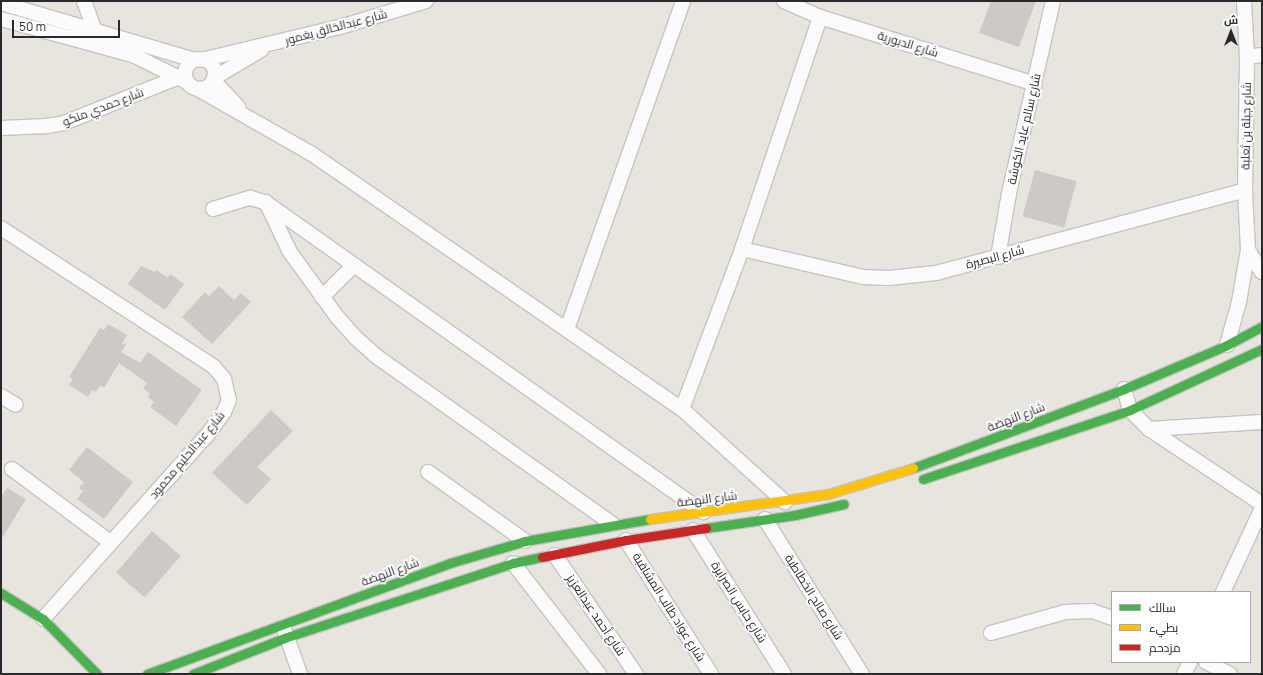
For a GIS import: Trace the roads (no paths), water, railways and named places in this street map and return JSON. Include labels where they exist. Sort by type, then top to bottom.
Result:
[{"type":"street","points":[[84,1],[95,32]]},
{"type":"street","name":"شارع عبدالخالق يغمور","points":[[198,60],[340,28],[426,1]]},
{"type":"street","points":[[567,329],[683,1]]},
{"type":"street","name":"شارع الدبورية","points":[[784,1],[820,16],[1035,84]]},
{"type":"street","name":"شارع سالم عايد الكوشة","points":[[998,257],[1009,193],[1053,1]]},
{"type":"street","name":"شارع جبلة بن ثعلبة","points":[[1227,345],[1239,302],[1248,250],[1245,190],[1247,57],[1244,1]]},
{"type":"street","points":[[1,3],[95,32],[198,60],[213,68],[213,79],[208,86],[188,82]]},
{"type":"street","points":[[682,409],[742,249],[820,16]]},
{"type":"street","points":[[1,19],[133,55],[188,82],[244,113],[312,154],[682,409],[785,502]]},
{"type":"street","name":"شارع عبدالخالق يغمور","points":[[213,79],[268,45]]},
{"type":"street","points":[[1247,57],[1262,55]]},
{"type":"street","points":[[188,82],[186,69],[198,60]]},
{"type":"street","points":[[213,79],[244,113]]},
{"type":"street","name":"شارع حمدي منكو","points":[[1,128],[64,123],[188,82]]},
{"type":"street","name":"شارع البصيرة","points":[[742,249],[840,272],[889,278],[936,273],[1245,190]]},
{"type":"street","points":[[213,209],[250,198],[265,202],[703,512]]},
{"type":"street","points":[[265,202],[290,252],[322,297],[338,318],[376,356],[612,524]]},
{"type":"street","name":"شارع عبدالحليم محمود","points":[[1,228],[214,367],[228,389],[227,406],[211,429],[43,619]]},
{"type":"street","name":"شارع جبلة بن ثعلبة","points":[[1248,250],[1262,272]]},
{"type":"street","points":[[322,297],[354,264]]},
{"type":"street","name":"شارع النهضة","points":[[193,674],[285,631],[450,563],[525,541],[612,524],[785,502],[828,494],[894,474],[1124,389],[1227,345],[1262,326]]},
{"type":"street","points":[[912,482],[1130,410],[1262,349]]},
{"type":"street","points":[[1124,389],[1130,410],[1149,429],[1262,504]]},
{"type":"street","points":[[1,396],[16,405]]},
{"type":"street","points":[[1149,429],[1262,422]]},
{"type":"street","points":[[12,469],[110,542]]},
{"type":"street","points":[[428,472],[525,541]]},
{"type":"street","name":"شارع النهضة","points":[[147,674],[513,563],[626,540],[765,520],[856,500]]},
{"type":"street","points":[[1223,591],[1262,508]]},
{"type":"street","name":"شارع صالح الخطاطبة","points":[[765,520],[862,674]]},
{"type":"street","name":"شارع حابس الصرايرة","points":[[693,530],[784,674]]},
{"type":"street","name":"شارع عواد طالب المشاقبة","points":[[626,540],[711,674]]},
{"type":"street","name":"شارع أحمد عبدالعزيز","points":[[555,555],[636,674]]},
{"type":"street","points":[[513,563],[600,674]]},
{"type":"street","points":[[1,593],[43,619],[97,674]]},
{"type":"street","points":[[991,633],[1065,612],[1092,611],[1111,618]]},
{"type":"street","points":[[285,631],[300,674]]},
{"type":"street","points":[[1184,674],[1190,663]]},
{"type":"street","points":[[1208,663],[1230,674]]}]
